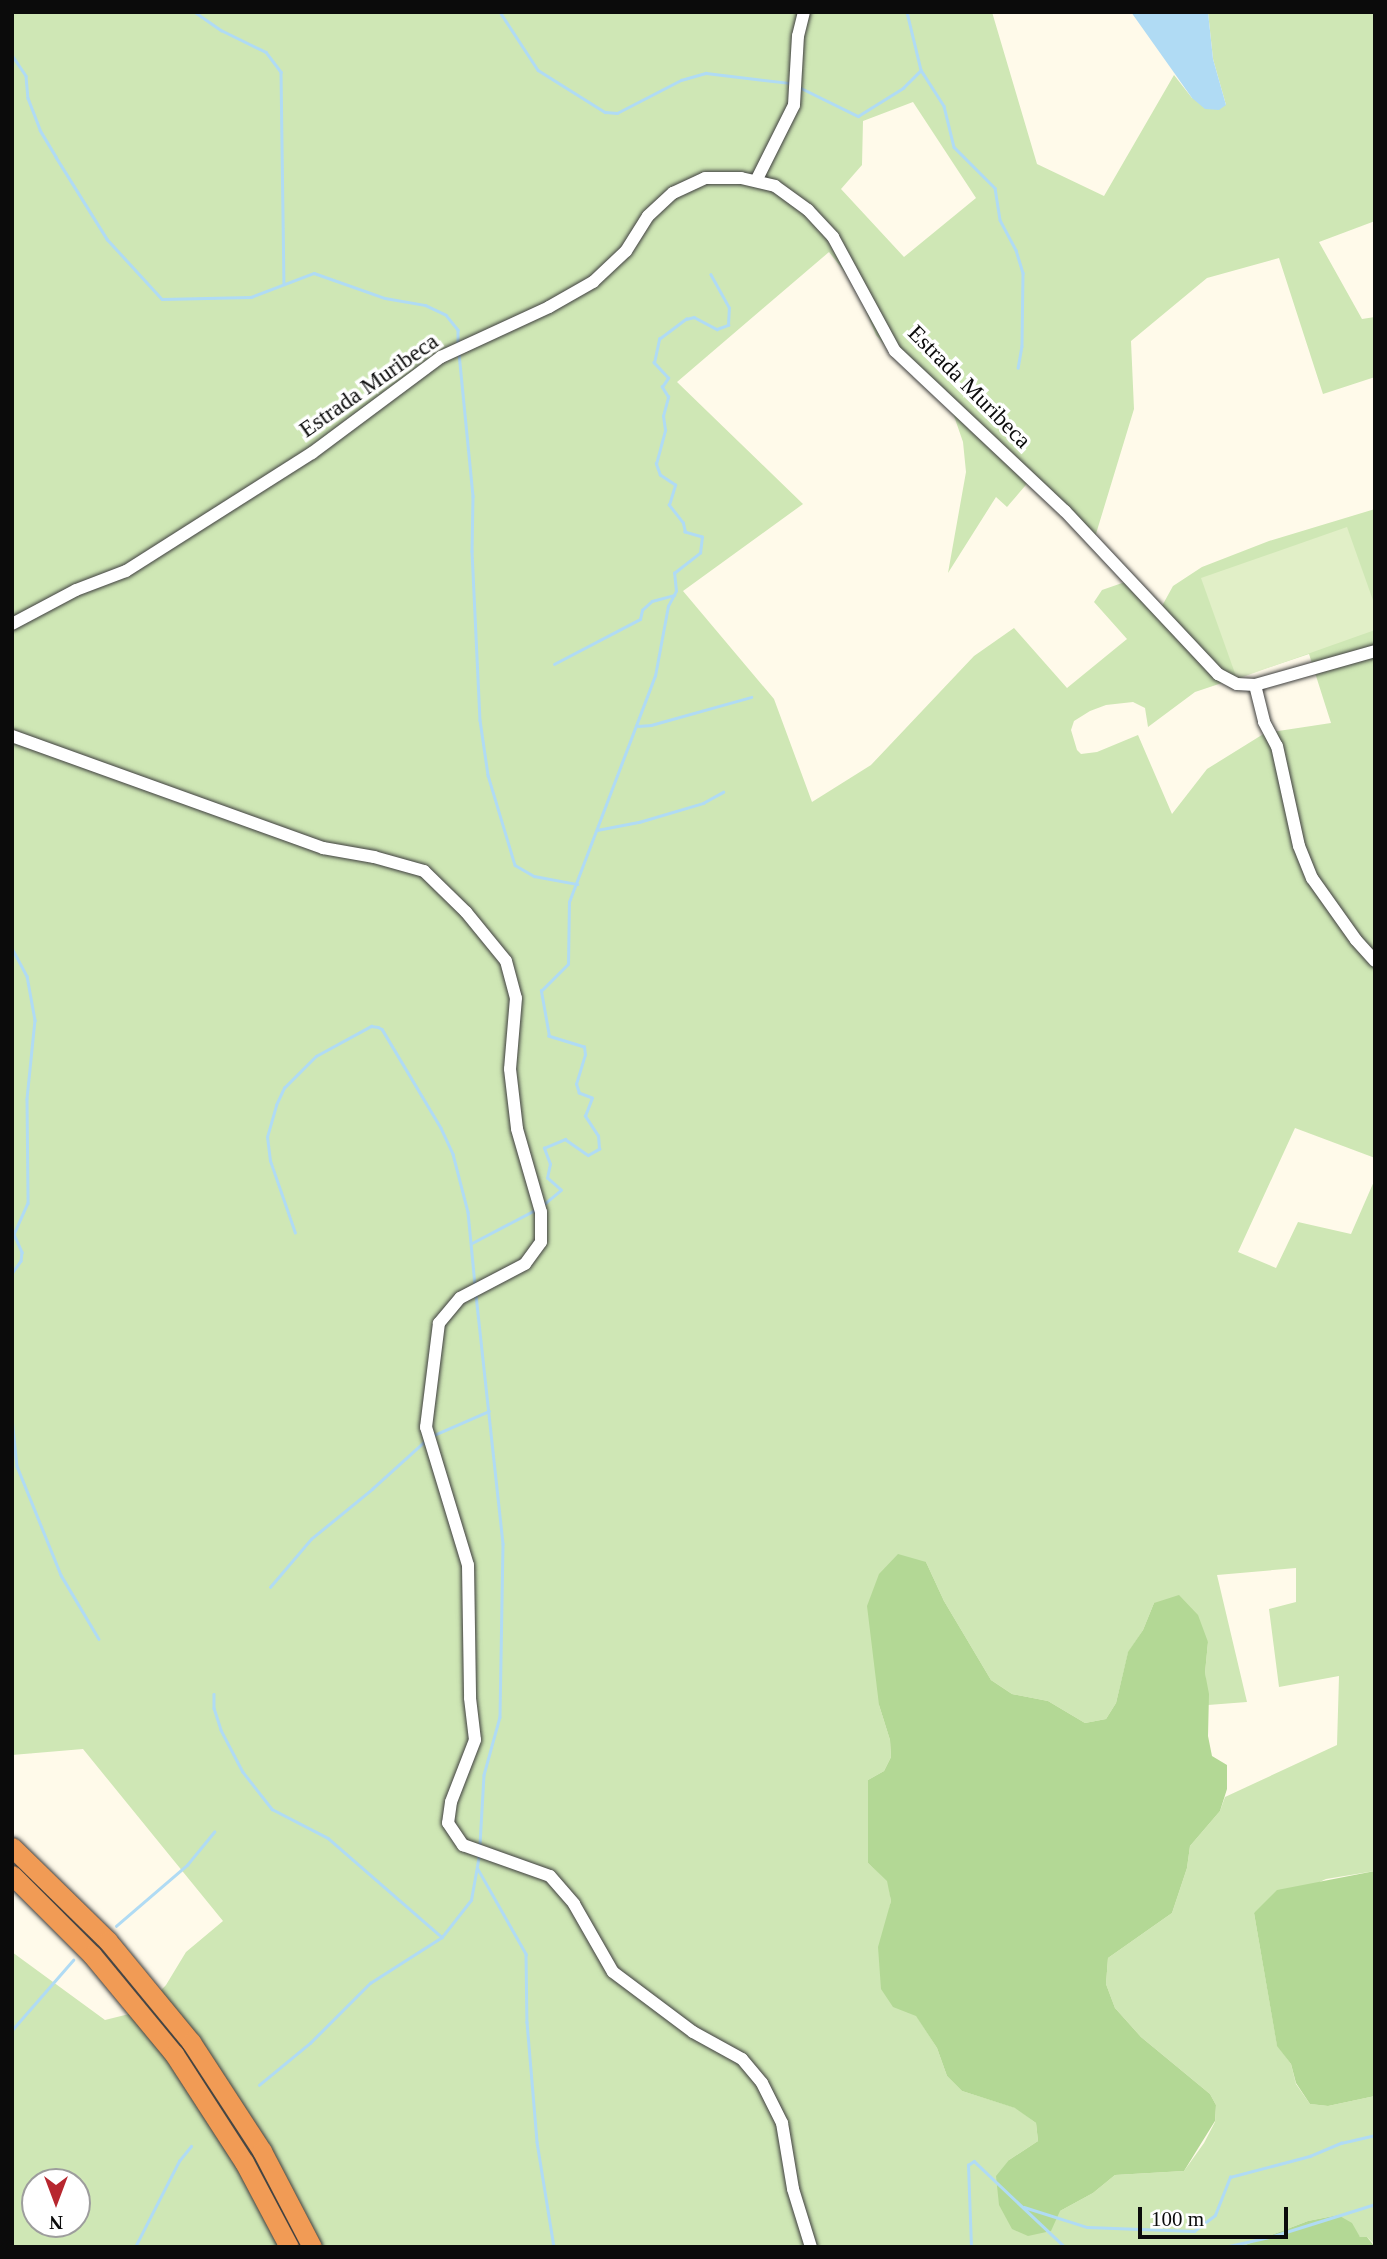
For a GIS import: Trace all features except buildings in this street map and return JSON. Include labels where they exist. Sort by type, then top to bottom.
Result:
[{"type":"highway","points":[[12,1847],[108,1941],[191,2042],[262,2151],[312,2247]]},
{"type":"highway","points":[[12,1875],[92,1955],[174,2054],[244,2162],[289,2247]]},
{"type":"street","points":[[755,181],[794,105],[799,36],[804,12]]},
{"type":"street","name":"Estrada Muribeca","points":[[12,624],[76,590],[126,571],[312,453],[441,357],[549,307],[593,282],[626,251],[648,216],[673,193],[705,178],[741,178],[775,186],[808,210],[833,237],[895,351],[1065,511],[1218,674],[1237,684],[1255,685]]},
{"type":"street","points":[[1375,650],[1255,685],[1264,722],[1277,746],[1299,846],[1312,878],[1356,940],[1375,961]]},
{"type":"street","points":[[12,736],[323,848],[374,857],[424,871],[466,912],[506,961],[516,998],[510,1069],[517,1129],[541,1212],[541,1242],[525,1264],[460,1298],[439,1323],[426,1427],[468,1565],[470,1698],[475,1740],[451,1802],[448,1823],[463,1845],[550,1876],[573,1904],[612,1972],[693,2032],[742,2059],[762,2083],[782,2123],[793,2189],[811,2247]]},
{"type":"green space","points":[[12,12],[992,12],[1037,164],[1104,196],[1174,75],[1192,98],[1226,105],[1213,59],[1208,12],[1375,12],[1375,221],[1319,242],[1362,319],[1375,317],[1375,377],[1323,394],[1279,258],[1207,278],[1131,341],[1134,409],[1092,547],[1031,479],[1007,507],[996,497],[948,573],[966,472],[963,442],[954,416],[942,398],[900,363],[876,335],[855,285],[829,252],[677,382],[803,504],[683,591],[774,699],[812,802],[871,765],[974,656],[1014,628],[1067,688],[1127,639],[1094,602],[1102,590],[1125,582],[1157,615],[1173,586],[1202,567],[1269,541],[1375,509],[1375,1158],[1295,1128],[1238,1252],[1276,1268],[1298,1222],[1351,1234],[1375,1179],[1375,1871],[1326,1879],[1254,1913],[1277,2045],[1291,2064],[1296,2084],[1310,2104],[1328,2106],[1375,2096],[1375,2245],[1367,2237],[1360,2237],[1338,2215],[1308,2221],[1240,2247],[12,2247],[12,1952],[105,2020],[141,2011],[166,1985],[186,1952],[223,1921],[83,1749],[12,1755]],"holes":[[[913,102],[976,198],[904,257],[841,189],[862,165],[863,121]],[[1309,654],[1331,723],[1265,733],[1207,769],[1172,814],[1138,735],[1097,752],[1081,754],[1077,750],[1071,730],[1074,721],[1090,711],[1106,705],[1133,702],[1145,708],[1148,727],[1195,692]],[[926,1562],[944,1601],[991,1680],[1012,1694],[1048,1701],[1085,1723],[1106,1719],[1116,1703],[1128,1653],[1143,1630],[1154,1603],[1208,1642],[1205,1673],[1208,1705],[1247,1702],[1217,1575],[1296,1568],[1296,1602],[1269,1609],[1279,1687],[1339,1676],[1337,1745],[1225,1797],[1220,1811],[1190,1846],[1187,1868],[1172,1913],[1108,1958],[1106,1984],[1115,2008],[1141,2037],[1210,2094],[1216,2105],[1215,2122],[1184,2171],[1115,2175],[1093,2193],[1060,2211],[1009,2160],[1038,2141],[1036,2123],[1016,2108],[962,2091],[947,2076],[937,2048],[916,2015],[899,2007],[886,1924],[891,1901],[888,1881],[868,1863],[868,1780],[884,1771],[891,1757],[890,1740],[879,1705]]]},
{"type":"green space","points":[[1347,527],[1375,606],[1375,630],[1237,679],[1201,578]]},
{"type":"green space","points":[[898,1554],[926,1562],[944,1601],[991,1680],[1012,1694],[1048,1701],[1085,1723],[1106,1719],[1116,1703],[1128,1652],[1143,1630],[1154,1603],[1179,1595],[1198,1615],[1208,1642],[1205,1673],[1209,1694],[1208,1736],[1212,1756],[1227,1765],[1227,1789],[1220,1811],[1190,1846],[1187,1868],[1172,1913],[1108,1958],[1106,1984],[1115,2008],[1141,2037],[1210,2094],[1216,2105],[1215,2121],[1184,2171],[1115,2175],[1093,2193],[1060,2211],[1051,2231],[1028,2236],[1012,2229],[999,2205],[996,2176],[1009,2160],[1038,2141],[1036,2123],[1015,2108],[962,2091],[947,2076],[937,2048],[916,2016],[893,2007],[881,1989],[878,1947],[891,1901],[887,1881],[868,1863],[868,1780],[884,1771],[891,1757],[890,1740],[879,1705],[867,1606],[879,1574]]},
{"type":"green space","points":[[1375,1871],[1375,2096],[1328,2106],[1310,2104],[1296,2083],[1291,2064],[1277,2046],[1254,1913],[1277,1890]]},
{"type":"green space","points":[[1338,2215],[1352,2223],[1360,2237],[1367,2237],[1375,2247],[1240,2247],[1308,2221]]},
{"type":"water","points":[[1131,12],[1208,12],[1213,59],[1226,105],[1219,110],[1205,109],[1192,98]]},
{"type":"waterway","points":[[195,12],[221,30],[266,52],[281,72],[284,283]]},
{"type":"waterway","points":[[500,12],[538,70],[605,112],[617,113],[681,80],[706,73],[790,83]]},
{"type":"waterway","points":[[907,12],[921,70],[944,106],[954,147],[995,188],[1000,220],[1016,250],[1023,273],[1022,346],[1018,368]]},
{"type":"waterway","points":[[12,55],[26,76],[28,98],[40,130],[56,157],[107,239],[162,299],[251,297],[314,273],[385,298],[425,305],[446,315],[458,330],[458,346]]},
{"type":"waterway","points":[[799,87],[858,116],[903,88],[921,70]]},
{"type":"waterway","points":[[543,1205],[561,1190],[547,1178],[550,1164],[544,1148],[565,1139],[588,1155],[599,1149],[598,1136],[585,1116],[592,1098],[579,1093],[576,1084],[585,1055],[584,1047],[549,1036],[541,991],[568,964],[569,902],[655,676],[668,606],[676,591],[674,573],[700,553],[702,537],[685,532],[683,523],[669,505],[675,485],[660,475],[656,464],[665,430],[663,416],[668,397],[662,387],[668,378],[654,363],[659,339],[686,319],[694,317],[717,329],[728,325],[729,308],[711,275]]},
{"type":"waterway","points":[[459,353],[473,496],[472,551],[480,720],[488,775],[515,865],[534,876],[577,884]]},
{"type":"waterway","points":[[554,664],[640,619],[642,610],[652,601],[674,595]]},
{"type":"waterway","points":[[638,726],[651,725],[751,697]]},
{"type":"waterway","points":[[597,830],[639,822],[703,803],[723,792]]},
{"type":"waterway","points":[[12,948],[27,976],[35,1020],[27,1099],[28,1203],[14,1234],[22,1252],[21,1261],[12,1274]]},
{"type":"waterway","points":[[295,1233],[270,1161],[267,1137],[276,1105],[284,1088],[316,1056],[371,1026],[378,1027],[382,1029],[441,1128],[453,1154],[468,1212],[475,1285]]},
{"type":"waterway","points":[[472,1243],[537,1209]]},
{"type":"waterway","points":[[476,1295],[503,1544],[500,1717],[484,1775],[480,1845]]},
{"type":"waterway","points":[[432,1436],[489,1411]]},
{"type":"waterway","points":[[12,1418],[17,1466],[61,1575],[99,1639]]},
{"type":"waterway","points":[[270,1587],[311,1539],[426,1440]]},
{"type":"waterway","points":[[214,1694],[214,1708],[221,1730],[243,1772],[272,1809],[328,1838],[442,1937]]},
{"type":"waterway","points":[[116,1926],[187,1865],[214,1832]]},
{"type":"waterway","points":[[259,2085],[310,2043],[370,1983],[442,1937],[471,1900],[479,1855]]},
{"type":"waterway","points":[[478,1869],[526,1954],[527,2022],[537,2142],[554,2247]]},
{"type":"waterway","points":[[12,2030],[73,1960]]},
{"type":"waterway","points":[[1024,2207],[1087,2227],[1194,2231],[1215,2215],[1230,2177],[1375,2135]]},
{"type":"waterway","points":[[135,2247],[179,2161],[191,2146]]},
{"type":"waterway","points":[[971,2247],[968,2165],[974,2161],[1065,2247]]},
{"type":"waterway","points":[[1224,2247],[1270,2237],[1375,2204]]}]
